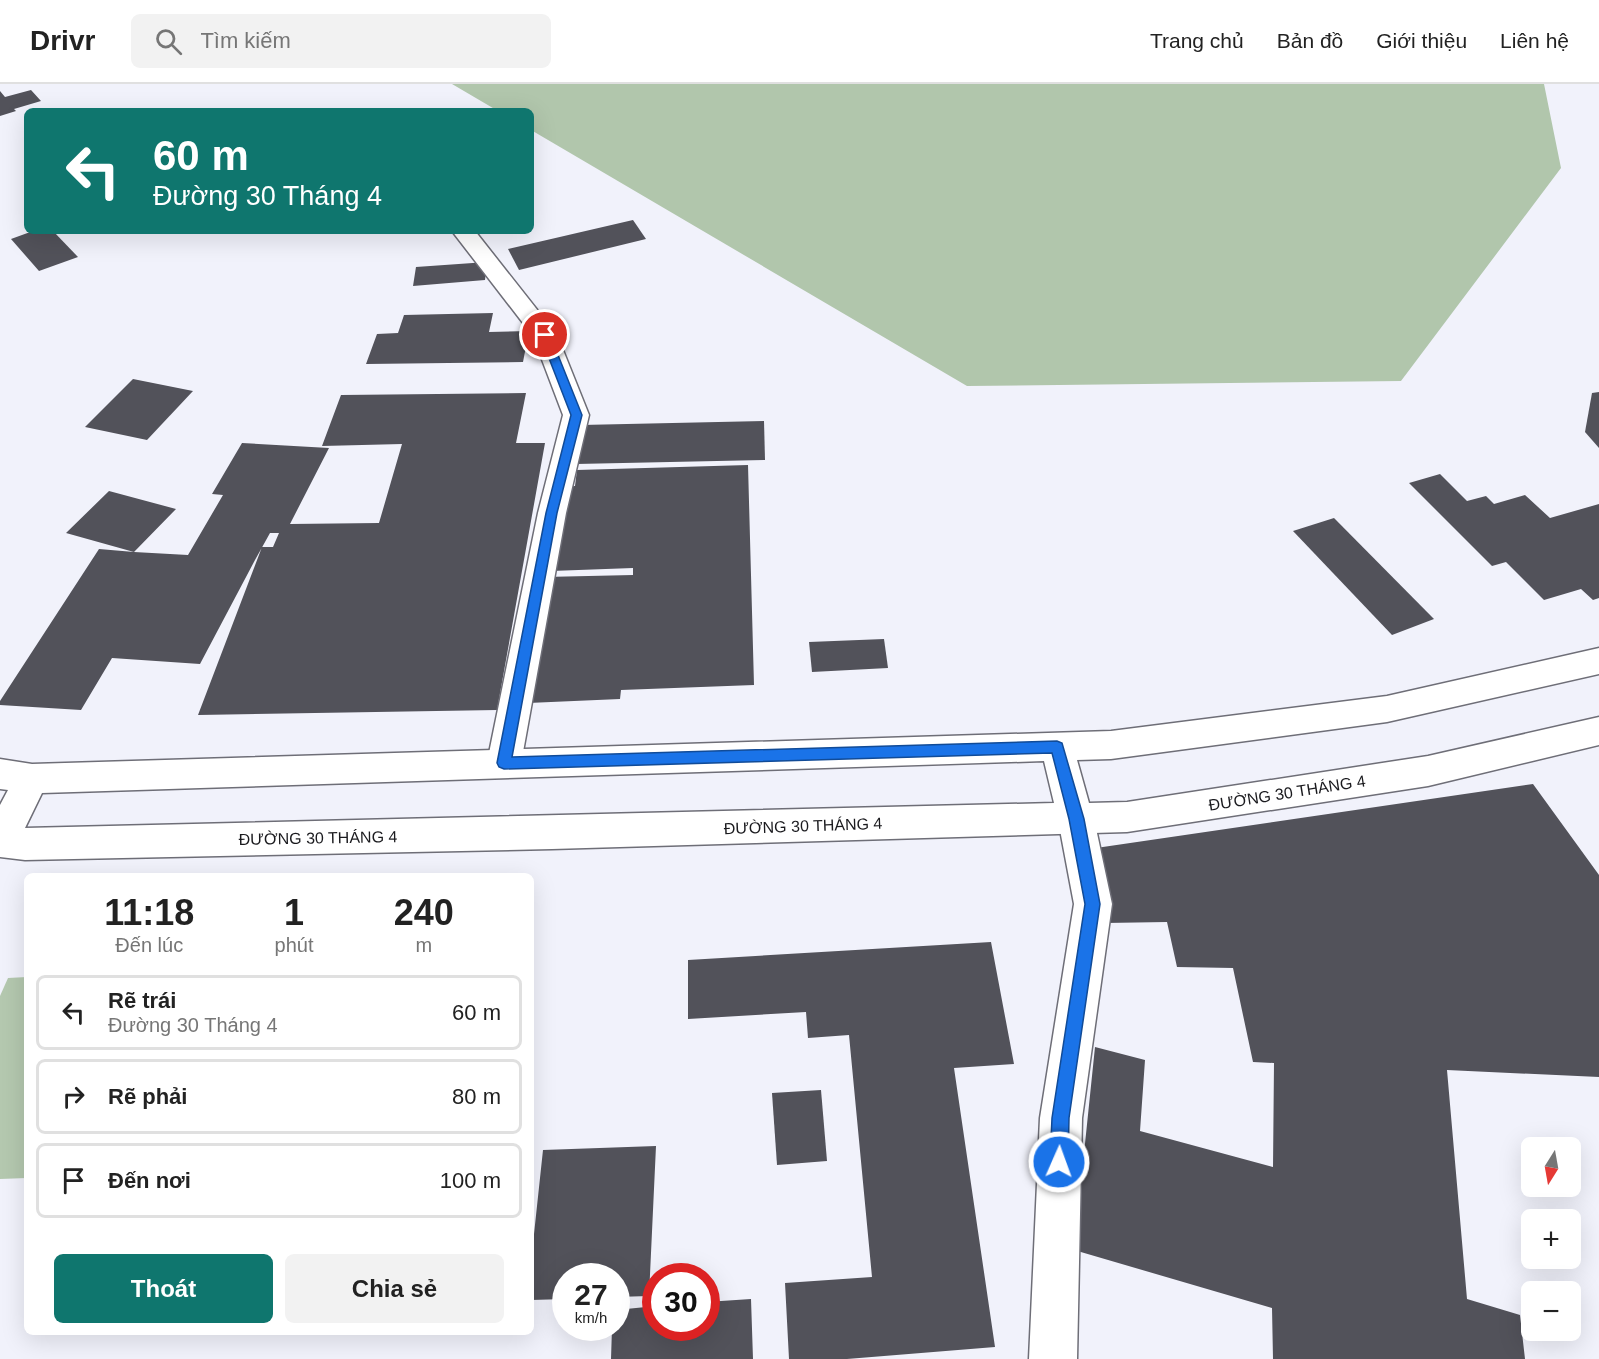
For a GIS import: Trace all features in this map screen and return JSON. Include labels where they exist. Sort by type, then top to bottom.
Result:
[{"type":"main road","points":[[465,234],[545,335],[576,415],[552,513],[504,763]]},
{"type":"main road","points":[[0,841],[16,777],[1111,745],[1387,709],[1599,661]]},
{"type":"main road","name":"ĐƯỜNG 30 THÁNG 4","points":[[0,841],[25,844],[1127,818],[1428,771],[1599,731]]},
{"type":"main road","points":[[1053,1359],[1061,1118],[1093,904],[1076,819],[1057,747]]},
{"type":"green space","points":[[452,84],[1544,84],[1561,168],[1401,381],[967,386],[534,132],[534,108],[493,108]]},
{"type":"green space","points":[[24,977],[24,1178],[0,1179],[0,996],[8,978]]},
{"type":"building","points":[[31,90],[41,101],[0,116],[0,91],[5,97]]},
{"type":"building","points":[[633,220],[646,239],[519,270],[508,249]]},
{"type":"building","points":[[25,234],[56,234],[78,257],[39,271],[11,239]]},
{"type":"building","points":[[487,262],[485,280],[413,286],[416,267]]},
{"type":"building","points":[[493,313],[489,332],[529,331],[523,362],[366,364],[377,334],[398,333],[404,315]]},
{"type":"building","points":[[133,379],[193,391],[147,440],[85,427]]},
{"type":"building","points":[[1599,392],[1599,448],[1585,432],[1592,393]]},
{"type":"building","points":[[526,393],[516,443],[545,443],[497,710],[198,715],[262,548],[200,664],[112,658],[81,710],[0,705],[0,701],[99,549],[188,555],[223,495],[212,494],[242,443],[329,448],[290,524],[379,523],[402,444],[322,446],[341,395]],"holes":[[[270,533],[279,533],[273,547],[262,547]]]},
{"type":"building","points":[[764,421],[765,460],[576,464],[581,425]]},
{"type":"building","points":[[748,465],[754,685],[621,690],[620,699],[528,703],[544,577],[633,575],[633,568],[551,571],[561,487],[575,486],[577,470]]},
{"type":"building","points":[[1440,474],[1467,501],[1486,496],[1494,504],[1525,495],[1550,518],[1599,504],[1599,598],[1593,600],[1581,589],[1544,600],[1506,562],[1492,566],[1409,483]]},
{"type":"building","points":[[109,491],[176,509],[134,552],[66,533]]},
{"type":"building","points":[[1334,518],[1434,619],[1392,635],[1293,531]]},
{"type":"building","points":[[884,639],[888,668],[812,672],[809,642]]},
{"type":"building","points":[[1533,784],[1599,875],[1599,1077],[1447,1070],[1467,1299],[1520,1315],[1521,1341],[1523,1341],[1525,1359],[1273,1359],[1272,1308],[1074,1250],[1095,1047],[1145,1060],[1140,1131],[1273,1167],[1274,1063],[1253,1062],[1233,968],[1177,967],[1167,922],[1105,923],[1096,848]]},
{"type":"building","points":[[991,942],[1014,1064],[954,1068],[995,1347],[847,1359],[789,1359],[785,1283],[872,1277],[849,1035],[808,1038],[806,1012],[688,1019],[688,960]]},
{"type":"building","points":[[821,1090],[827,1161],[777,1165],[772,1093]]},
{"type":"building","points":[[656,1146],[651,1263],[642,1263],[642,1296],[630,1297],[630,1263],[552,1263],[552,1299],[534,1300],[534,1234],[543,1150]]},
{"type":"building","points":[[751,1299],[753,1359],[611,1359],[612,1341],[630,1341],[630,1309],[642,1307],[642,1341],[720,1341],[720,1301]]},
{"type":"route","points":[[545,335],[576,415],[552,513],[504,763],[1057,747],[1076,819],[1093,904],[1061,1118],[1059,1162]]}]
